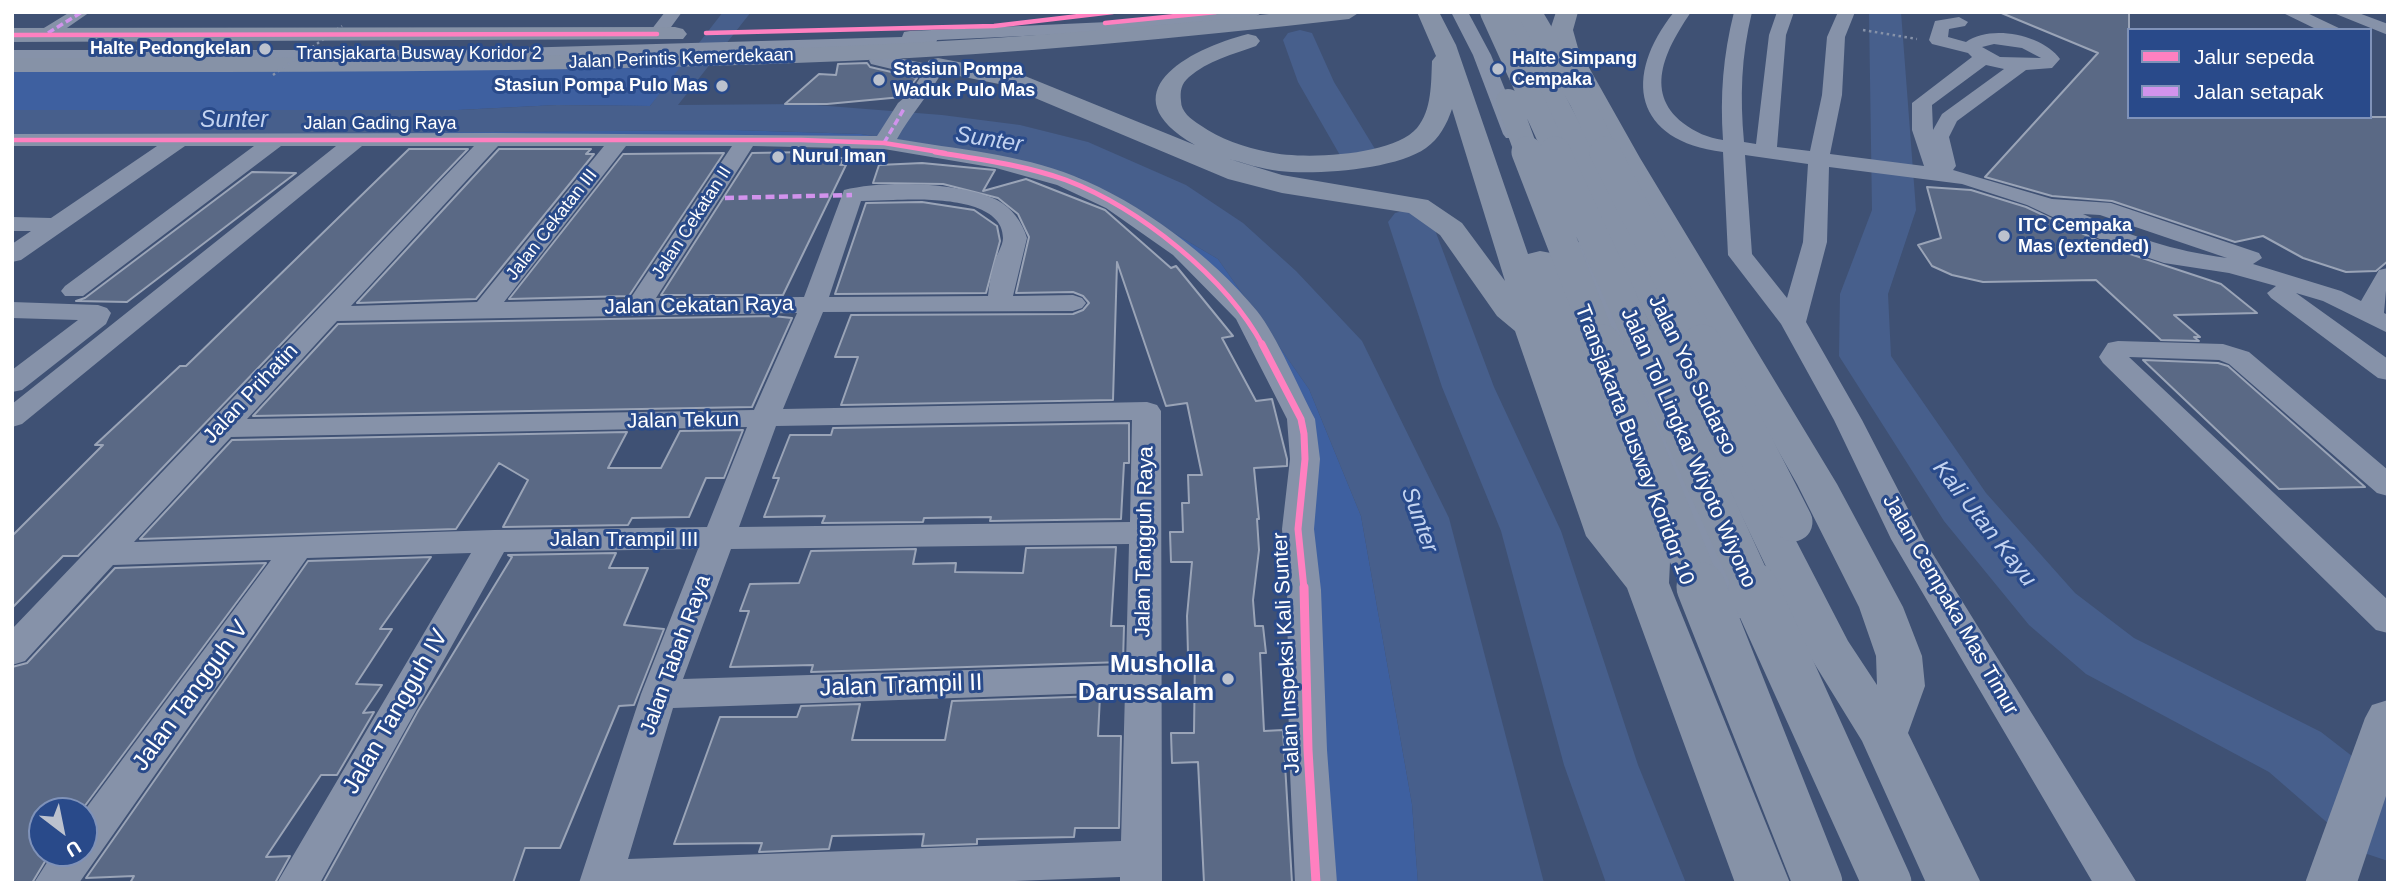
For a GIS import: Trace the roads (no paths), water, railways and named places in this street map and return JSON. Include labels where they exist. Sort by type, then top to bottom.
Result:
[{"type":"highway","points":[[994,26],[1114,12]]},
{"type":"highway","name":"Jalan Perintis Kemerdekaan","points":[[12,65],[467,65],[694,45],[734,45],[994,26],[1096,24],[1216,12]]},
{"type":"highway","name":"Jalan Perintis Kemerdekaan","points":[[12,36],[657,34],[694,45],[734,45],[772,56],[993,47],[1183,33],[1279,17],[1349,12]]},
{"type":"highway","points":[[1365,12],[1279,17],[1203,56],[1173,77],[1167,89],[1166,109],[1178,124],[1199,138],[1221,148],[1271,162],[1301,164],[1381,156],[1417,141],[1435,120],[1442,100],[1448,29]]},
{"type":"highway","points":[[1428,12],[1448,29],[1620,403],[1650,541],[1647,583]]},
{"type":"highway","name":"Jalan Tol Lingkar Wiyoto Wiyono","points":[[1465,12],[1508,99],[1570,269],[1651,461],[1818,883]]},
{"type":"highway","points":[[1567,12],[1561,21],[1560,31],[1566,48],[1626,159],[1817,484],[1881,607],[1899,656],[1901,686],[1883,733]]},
{"type":"highway","name":"Jalan Tol Lingkar Wiyoto Wiyono","points":[[1519,16],[1887,883]]},
{"type":"highway","name":"Jalan Yos Sudarso","points":[[1519,16],[1581,100],[1619,181],[1859,651],[1883,733]]},
{"type":"highway","name":"Jalan Yos Sudarso","points":[[1519,16],[1708,411],[1829,650],[1883,733],[1954,883]]},
{"type":"highway","points":[[1448,29],[1529,314],[1607,536],[1647,583],[1763,883]]},
{"type":"highway","points":[[772,56],[878,60],[954,67],[1011,79],[1215,165],[1267,181],[1402,201],[1437,216],[1451,229],[1509,309],[1529,314]]},
{"type":"highway","points":[[1620,403],[1668,398],[1708,411]]},
{"type":"main road","points":[[2336,865],[2388,718]]},
{"type":"street","points":[[45,35],[82,12]]},
{"type":"street","points":[[657,34],[674,12]]},
{"type":"street","name":"Transjakarta Busway Koridor 10","points":[[1459,12],[1482,55],[1620,403],[1799,883]]},
{"type":"street","name":"Transjakarta Busway Koridor 10","points":[[1481,12],[1495,36],[1620,403],[1693,517],[1867,883]]},
{"type":"street","points":[[1683,12],[1659,44],[1649,77],[1651,95],[1660,113],[1691,138],[1733,147],[1942,175],[2044,204],[2127,243],[2173,258],[2236,252],[2346,293],[2378,313]]},
{"type":"street","name":"Jalan Cempaka Mas Timur","points":[[1744,12],[1734,48],[1730,91],[1740,255],[1793,322],[1848,420],[1907,539],[2116,883]]},
{"type":"street","points":[[1760,12],[1784,14],[1765,126],[1766,151]]},
{"type":"street","points":[[1793,322],[1815,242],[1819,159],[1832,95],[1836,37],[1847,12]]},
{"type":"street","points":[[2289,12],[2329,28]]},
{"type":"street","points":[[2339,12],[2388,30]]},
{"type":"street","points":[[734,45],[1046,36],[1279,17]]},
{"type":"street","points":[[1942,175],[1920,110],[1922,103],[1984,49],[2032,45],[2046,52],[2051,59],[2045,64],[2020,66],[1984,49],[1938,40],[1941,24],[1951,17],[1984,49]]},
{"type":"street","points":[[2372,42],[2388,49]]},
{"type":"street","name":"Transjakarta Busway Koridor 2","points":[[12,44],[694,45]]},
{"type":"street","name":"Transjakarta Busway Koridor 2","points":[[12,56],[446,56],[694,45]]},
{"type":"street","points":[[878,60],[931,72],[918,96],[904,109],[885,141]]},
{"type":"street","points":[[1931,136],[1949,118],[2020,66]]},
{"type":"street","points":[[12,255],[182,139]]},
{"type":"street","name":"Jalan Gading Raya","points":[[12,140],[182,139],[269,145]]},
{"type":"street","name":"Jalan Prihatin","points":[[12,652],[326,314],[493,139]]},
{"type":"street","points":[[12,418],[348,140]]},
{"type":"street","name":"Jalan Gading Raya","points":[[12,151],[163,151],[348,140],[747,140]]},
{"type":"street","name":"Jalan Cekatan III","points":[[485,309],[620,140]]},
{"type":"street","name":"Jalan Inspeksi Kali Sunter","points":[[747,140],[885,141],[1034,171],[1065,180],[1114,203],[1181,250],[1247,316],[1301,419],[1304,434],[1305,459],[1298,529],[1304,590],[1308,750],[1316,883]]},
{"type":"street","name":"Jalan Cekatan II","points":[[638,306],[747,140]]},
{"type":"street","points":[[74,291],[269,145]]},
{"type":"street","name":"Jalan Tabah Raya","points":[[601,881],[659,694],[764,420],[814,304],[852,195],[955,195],[979,200],[1002,213],[1014,234],[1015,242],[1007,259],[999,303]]},
{"type":"street","points":[[2007,208],[2044,204]]},
{"type":"street","points":[[12,224],[58,225]]},
{"type":"street","points":[[2236,252],[2332,296],[2378,313]]},
{"type":"street","points":[[2378,313],[2385,274]]},
{"type":"street","points":[[2280,293],[2388,372]]},
{"type":"street","name":"Jalan Cekatan Raya","points":[[326,314],[638,306],[1073,303]]},
{"type":"street","points":[[12,310],[98,313],[97,318],[12,384]]},
{"type":"street","points":[[2388,486],[2239,358],[2222,352],[2118,349],[2113,357],[2388,621]]},
{"type":"street","name":"Jalan Tekun","points":[[220,428],[1147,411]]},
{"type":"street","name":"Jalan Tangguh Raya","points":[[1141,870],[1147,411]]},
{"type":"street","name":"Jalan Trampil III","points":[[102,554],[494,541],[1145,533]]},
{"type":"street","name":"Jalan Tangguh IV","points":[[298,883],[494,541]]},
{"type":"street","name":"Jalan Tangguh V","points":[[98,824],[298,547]]},
{"type":"street","name":"Jalan Trampil II","points":[[659,694],[1143,678]]},
{"type":"street","points":[[55,883],[67,867]]},
{"type":"street","points":[[601,881],[1141,870]]},
{"type":"water","name":"Sunter","points":[[723,12],[751,12],[678,105],[803,104],[942,115],[1020,125],[1088,142],[1186,185],[1243,223],[1296,271],[1362,341],[1449,518],[1544,883],[1418,883],[1412,804],[1361,516],[1309,389],[1218,259],[1080,178],[1003,157],[861,134],[734,130],[12,136],[12,110],[458,110],[557,105],[650,106]]},
{"type":"waterway","name":"Kali Utan Kayu","points":[[1885,12],[1894,210],[1864,294],[1865,356],[1965,507],[2052,609],[2110,656],[2295,752],[2388,829]]},
{"type":"waterway","points":[[1300,40],[1316,82],[1355,149]]},
{"type":"waterway","points":[[1410,222],[1468,387],[1531,531],[1601,765],[1646,883]]},
{"type":"place","name":"Halte Pedongkelan","points":[[265,49]]},
{"type":"place","name":"Halte Simpang Cempaka","points":[[1498,69]]},
{"type":"place","name":"Stasiun Pompa Waduk Pulo Mas","points":[[879,80]]},
{"type":"place","name":"Stasiun Pompa Pulo Mas","points":[[722,86]]},
{"type":"place","name":"Nurul Iman","points":[[778,157]]},
{"type":"place","name":"ITC Cempaka Mas (extended)","points":[[2004,236]]},
{"type":"place","name":"Musholla Darussalam","points":[[1228,679]]}]
